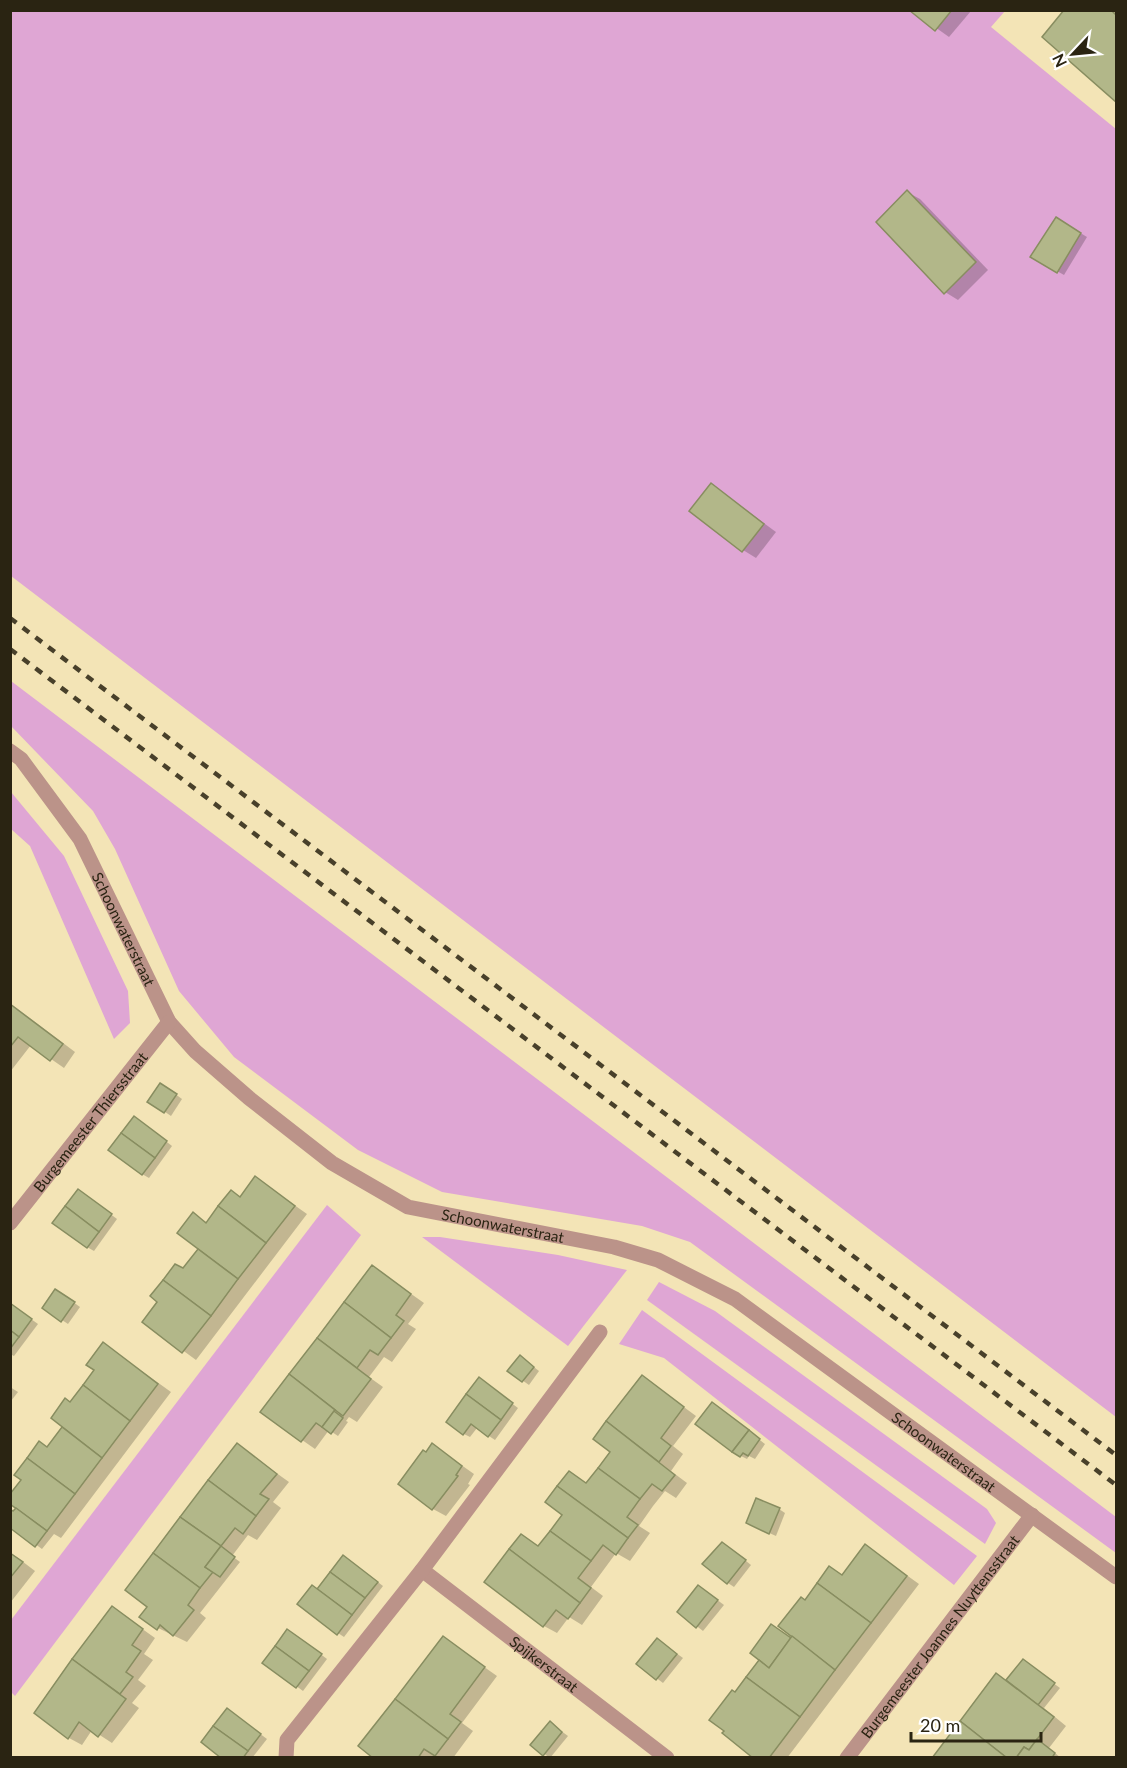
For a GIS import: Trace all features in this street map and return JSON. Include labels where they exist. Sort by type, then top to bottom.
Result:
[{"type":"street","name":"Schoonwaterstraat","points":[[10,752],[21,759],[80,839],[170,1022],[195,1052],[249,1098],[332,1162],[408,1207],[614,1247],[657,1260],[698,1279],[735,1299],[1116,1577]]},
{"type":"street","name":"Burgemeester Thiersstraat","points":[[10,1223],[170,1022]]},
{"type":"street","points":[[286,1758],[287,1740],[422,1570],[600,1332]]},
{"type":"street","name":"Burgemeester Joannes Nuyttensstraat","points":[[847,1758],[1032,1515]]},
{"type":"street","name":"Spijkerstraat","points":[[422,1570],[667,1758]]},
{"type":"shaded area","points":[[10,11],[1005,11],[991,27],[1116,129],[1116,1417],[11,576]]},
{"type":"shaded area","points":[[11,681],[1116,1517],[1116,1553],[690,1242],[642,1226],[442,1192],[358,1150],[234,1057],[179,991],[115,849],[93,811],[11,726]]},
{"type":"shaded area","points":[[11,792],[64,856],[128,991],[130,1023],[114,1039],[30,846],[11,829]]},
{"type":"shaded area","points":[[327,1205],[361,1235],[15,1696],[11,1692],[11,1620]]},
{"type":"shaded area","points":[[422,1237],[440,1237],[558,1255],[627,1270],[568,1346]]},
{"type":"shaded area","points":[[659,1282],[715,1311],[987,1509],[996,1523],[985,1544],[647,1300]]},
{"type":"shaded area","points":[[642,1310],[977,1556],[954,1585],[664,1358],[619,1344]]},
{"type":"building","points":[[909,10],[952,10],[935,31]]},
{"type":"building","points":[[1064,10],[1111,10],[1116,15],[1116,102],[1042,37]]},
{"type":"building","points":[[907,190],[976,262],[944,294],[876,222]]},
{"type":"building","points":[[1056,217],[1081,233],[1057,273],[1030,257]]},
{"type":"building","points":[[711,483],[764,524],[742,552],[689,511]]},
{"type":"building","points":[[10,1004],[63,1044],[50,1061],[18,1037],[10,1047]]},
{"type":"building","points":[[160,1083],[177,1094],[164,1113],[147,1102]]},
{"type":"building","points":[[134,1116],[167,1141],[155,1158],[121,1133]]},
{"type":"building","points":[[121,1133],[155,1158],[142,1175],[108,1150]]},
{"type":"building","points":[[255,1176],[295,1206],[266,1243],[218,1206],[231,1190],[240,1197]]},
{"type":"building","points":[[78,1189],[112,1214],[99,1232],[65,1206]]},
{"type":"building","points":[[65,1206],[99,1232],[87,1248],[52,1223]]},
{"type":"building","points":[[218,1206],[266,1243],[238,1279],[177,1233],[193,1212],[206,1223]]},
{"type":"building","points":[[198,1249],[238,1279],[211,1316],[163,1280],[175,1264],[183,1268]]},
{"type":"building","points":[[372,1265],[411,1294],[396,1315],[404,1321],[391,1338],[344,1302]]},
{"type":"building","points":[[163,1280],[211,1316],[182,1353],[142,1322],[157,1302],[150,1296]]},
{"type":"building","points":[[55,1289],[75,1302],[61,1322],[42,1308]]},
{"type":"building","points":[[344,1302],[391,1338],[378,1355],[370,1350],[357,1368],[317,1338]]},
{"type":"building","points":[[10,1303],[32,1319],[19,1337],[10,1330]]},
{"type":"building","points":[[10,1330],[19,1337],[10,1349]]},
{"type":"building","points":[[317,1338],[371,1379],[343,1416],[289,1374]]},
{"type":"building","points":[[103,1342],[158,1384],[130,1421],[83,1385],[94,1370],[86,1365]]},
{"type":"building","points":[[520,1355],[534,1367],[522,1382],[507,1371]]},
{"type":"building","points":[[289,1374],[335,1410],[322,1427],[316,1423],[301,1442],[260,1412]]},
{"type":"building","points":[[642,1375],[684,1407],[661,1438],[671,1446],[659,1462],[606,1421]]},
{"type":"building","points":[[479,1377],[513,1403],[501,1420],[466,1394]]},
{"type":"building","points":[[83,1385],[130,1421],[102,1458],[51,1418],[65,1398],[70,1402]]},
{"type":"building","points":[[466,1394],[501,1420],[488,1437],[471,1424],[463,1435],[446,1422]]},
{"type":"building","points":[[712,1402],[749,1430],[732,1452],[695,1424]]},
{"type":"building","points":[[334,1411],[343,1418],[331,1434],[322,1427]]},
{"type":"building","points":[[606,1421],[675,1475],[662,1491],[652,1484],[640,1499],[598,1468],[610,1452],[593,1439]]},
{"type":"building","points":[[62,1427],[102,1458],[75,1494],[27,1458],[39,1441],[47,1447]]},
{"type":"building","points":[[749,1430],[760,1439],[748,1456],[743,1453],[740,1457],[732,1452]]},
{"type":"building","points":[[237,1443],[277,1474],[260,1494],[269,1499],[256,1516],[208,1480]]},
{"type":"building","points":[[432,1443],[462,1466],[456,1475],[458,1476],[432,1510],[398,1484],[423,1450],[426,1452]]},
{"type":"building","points":[[27,1458],[75,1494],[47,1531],[10,1504],[10,1494],[21,1480],[14,1475]]},
{"type":"building","points":[[598,1468],[640,1499],[627,1517],[638,1525],[628,1538],[557,1486],[569,1471],[586,1483]]},
{"type":"building","points":[[208,1480],[256,1516],[243,1534],[235,1528],[221,1546],[180,1517]]},
{"type":"building","points":[[557,1486],[628,1538],[616,1555],[603,1545],[591,1561],[550,1531],[562,1515],[545,1502]]},
{"type":"building","points":[[756,1498],[780,1508],[769,1534],[746,1523]]},
{"type":"building","points":[[16,1508],[47,1531],[35,1547],[10,1528],[10,1509],[13,1511]]},
{"type":"building","points":[[180,1517],[221,1546],[205,1567],[213,1572],[200,1588],[153,1553]]},
{"type":"building","points":[[550,1531],[591,1561],[578,1578],[591,1588],[580,1603],[509,1549],[521,1534],[538,1546]]},
{"type":"building","points":[[722,1542],[746,1560],[727,1584],[702,1564]]},
{"type":"building","points":[[865,1544],[907,1576],[871,1623],[817,1583],[829,1566],[842,1575]]},
{"type":"building","points":[[221,1546],[235,1557],[220,1577],[205,1567]]},
{"type":"building","points":[[509,1549],[580,1603],[568,1619],[556,1610],[543,1627],[484,1582]]},
{"type":"building","points":[[10,1553],[23,1562],[10,1578]]},
{"type":"building","points":[[153,1553],[200,1588],[188,1605],[194,1610],[173,1636],[160,1625],[157,1630],[139,1617],[147,1607],[125,1590]]},
{"type":"building","points":[[343,1555],[378,1582],[365,1598],[330,1572]]},
{"type":"building","points":[[330,1572],[365,1598],[352,1615],[317,1589]]},
{"type":"building","points":[[817,1583],[871,1623],[835,1670],[778,1626],[801,1597],[805,1600]]},
{"type":"building","points":[[312,1585],[352,1615],[337,1635],[297,1604]]},
{"type":"building","points":[[698,1585],[718,1600],[696,1628],[677,1612]]},
{"type":"building","points":[[112,1606],[143,1629],[132,1645],[141,1651],[126,1672],[133,1677],[120,1694],[72,1659]]},
{"type":"building","points":[[771,1624],[791,1638],[769,1668],[750,1653]]},
{"type":"building","points":[[287,1629],[322,1654],[309,1671],[275,1646]]},
{"type":"building","points":[[443,1636],[485,1667],[450,1714],[461,1722],[448,1739],[395,1699]]},
{"type":"building","points":[[792,1636],[835,1670],[800,1717],[746,1677],[759,1660],[769,1668]]},
{"type":"building","points":[[657,1638],[677,1654],[656,1680],[636,1664]]},
{"type":"building","points":[[275,1646],[309,1671],[296,1688],[262,1663]]},
{"type":"building","points":[[72,1659],[126,1699],[98,1737],[79,1722],[68,1739],[34,1713]]},
{"type":"building","points":[[1023,1659],[1055,1683],[1038,1705],[1006,1680]]},
{"type":"building","points":[[996,1673],[1054,1717],[1029,1750],[1024,1747],[1016,1758],[1007,1758],[960,1721]]},
{"type":"building","points":[[746,1677],[800,1717],[769,1758],[753,1758],[709,1720],[732,1690],[735,1692]]},
{"type":"building","points":[[395,1699],[448,1739],[435,1756],[424,1749],[418,1758],[373,1758],[358,1746]]},
{"type":"building","points":[[227,1708],[261,1734],[248,1751],[213,1726]]},
{"type":"building","points":[[550,1721],[562,1732],[543,1756],[530,1745]]},
{"type":"building","points":[[960,1721],[1007,1758],[932,1758]]},
{"type":"building","points":[[213,1726],[248,1751],[243,1758],[221,1758],[201,1742]]},
{"type":"building","points":[[1037,1739],[1055,1753],[1052,1758],[1016,1758],[1024,1747],[1029,1750]]},
{"type":"railway","points":[[10,618],[1116,1455]]},
{"type":"railway","points":[[10,649],[1116,1485]]}]
